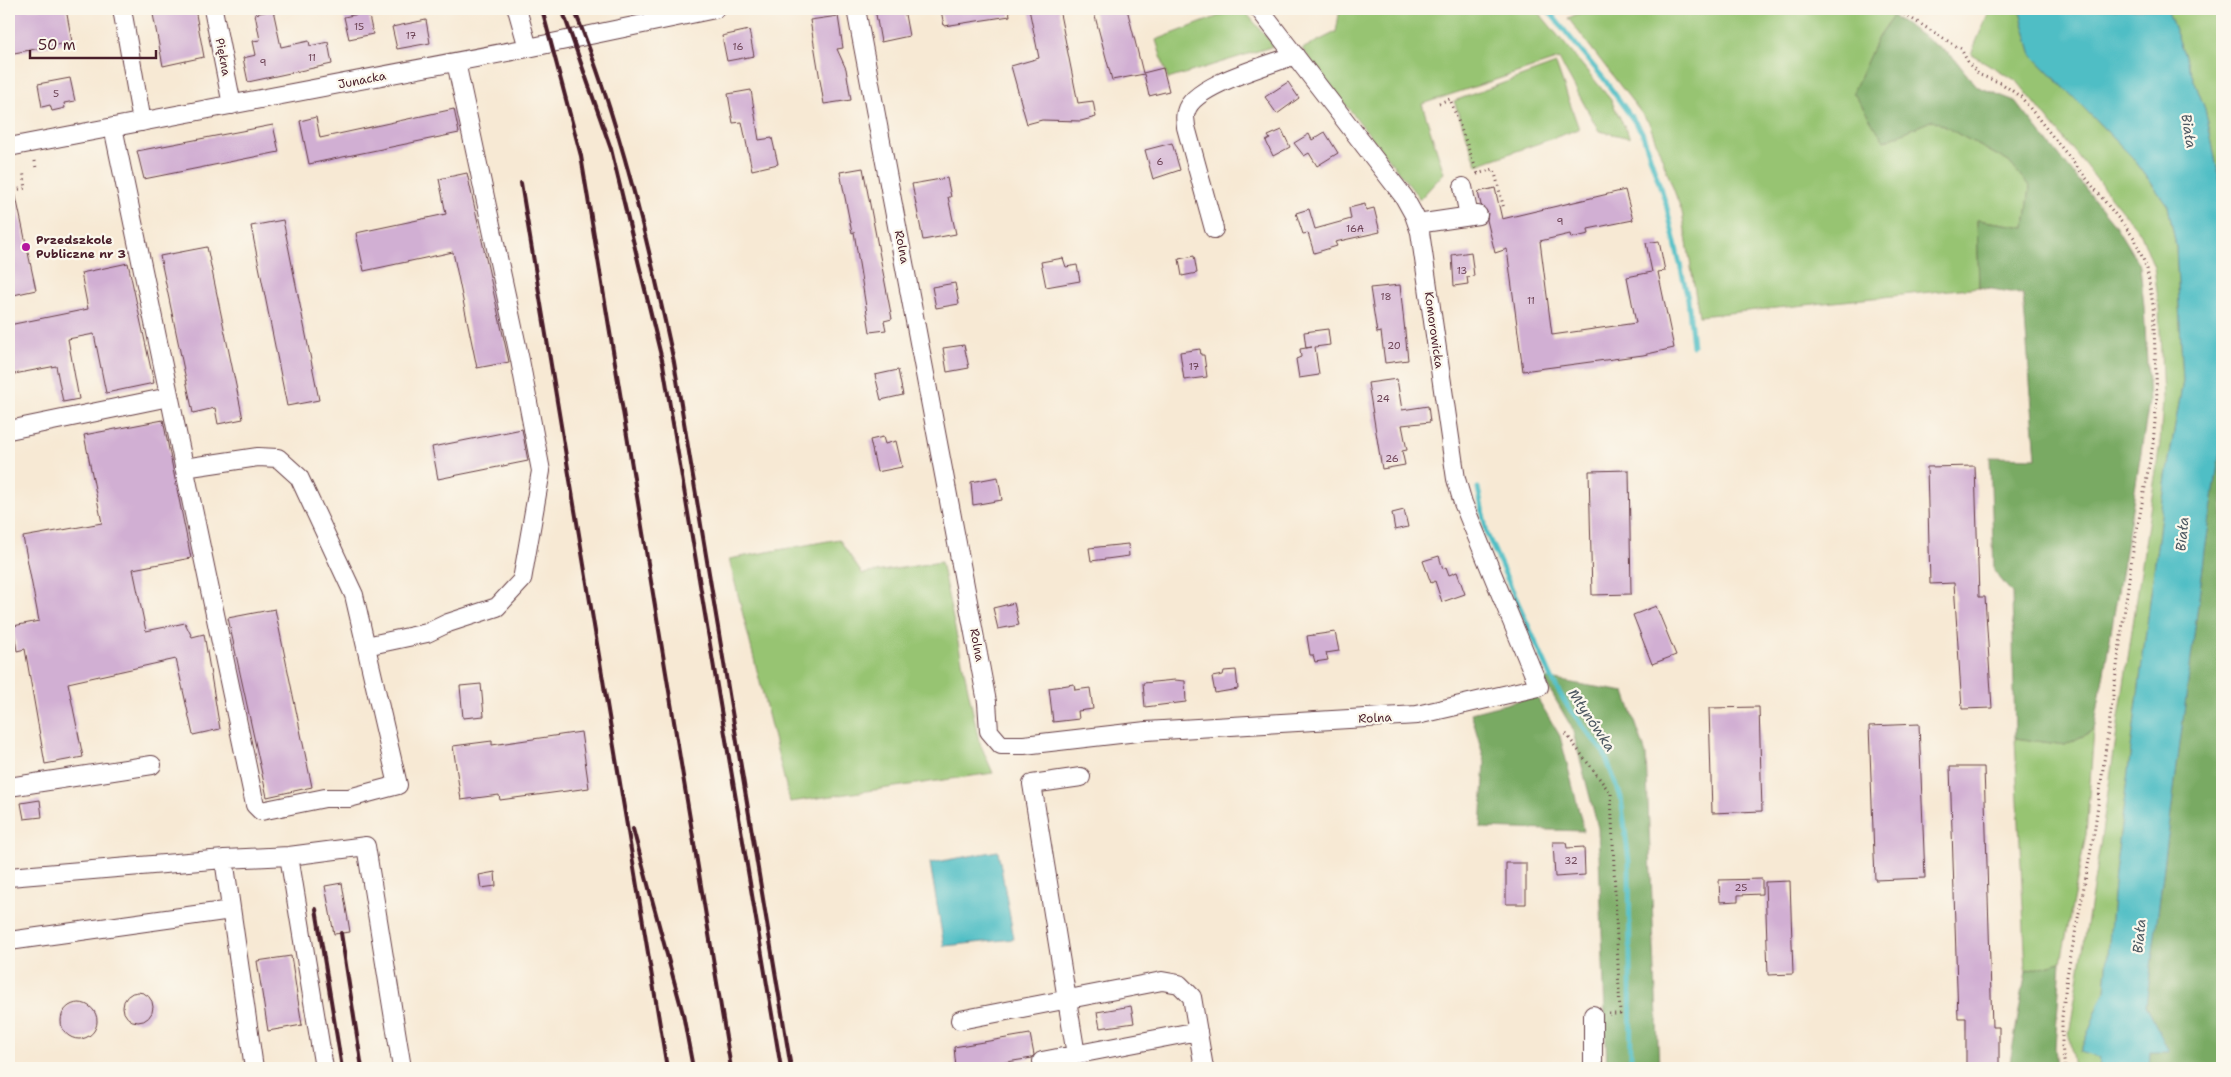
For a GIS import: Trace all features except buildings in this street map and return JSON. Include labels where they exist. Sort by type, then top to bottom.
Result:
[{"type":"street","points":[[122,9],[142,122]]},
{"type":"street","name":"Piękna","points":[[213,9],[232,105]]},
{"type":"street","points":[[517,9],[528,48]]},
{"type":"street","name":"Junacka","points":[[9,147],[528,48],[715,9]]},
{"type":"street","name":"Rolna","points":[[856,9],[987,702],[989,731],[1002,745],[1024,745],[1146,731],[1417,715],[1540,687]]},
{"type":"street","name":"Komorowicka","points":[[1259,9],[1404,197],[1417,224],[1456,479],[1463,503],[1540,687]]},
{"type":"street","points":[[1214,229],[1186,127],[1186,111],[1193,99],[1213,86],[1295,56]]},
{"type":"street","points":[[366,646],[427,633],[448,623],[498,607],[522,580],[541,471],[520,360],[456,62]]},
{"type":"street","points":[[113,127],[254,805],[261,811],[325,798],[349,798],[398,785],[354,595],[299,478],[278,458],[258,457],[184,468]]},
{"type":"street","points":[[1417,224],[1473,215],[1466,182]]},
{"type":"street","points":[[9,430],[169,397]]},
{"type":"street","points":[[9,787],[152,765]]},
{"type":"street","points":[[1076,1055],[1032,784],[1081,778]]},
{"type":"street","points":[[9,877],[224,859],[289,856],[366,846],[402,1068]]},
{"type":"street","points":[[289,856],[324,1068]]},
{"type":"street","points":[[224,859],[254,1068]]},
{"type":"street","points":[[9,941],[231,910]]},
{"type":"street","points":[[960,1020],[1162,981],[1179,984],[1192,997],[1204,1068]]},
{"type":"street","points":[[1593,1014],[1593,1068]]},
{"type":"street","points":[[1042,1062],[1198,1031]]},
{"type":"path","points":[[1896,9],[1961,49],[1969,64],[1980,75],[2001,83],[2021,97],[2134,239],[2147,269],[2152,296],[2157,398],[2153,444],[2132,557],[2094,834],[2062,1017],[2062,1046],[2065,1068]]},
{"type":"path","points":[[1439,103],[1450,99],[1478,174]]},
{"type":"path","points":[[35,161],[36,169]]},
{"type":"path","points":[[1466,182],[1478,174],[1494,169],[1504,209]]},
{"type":"path","points":[[9,191],[26,188],[23,171]]},
{"type":"path","points":[[1566,734],[1611,794],[1620,1014],[1593,1014]]},
{"type":"green space","points":[[1237,9],[1243,9],[1274,46],[1168,79],[1156,40]]},
{"type":"green space","points":[[1340,9],[1536,9],[1611,100],[1630,138],[1599,131],[1559,59],[1422,104],[1444,173],[1420,199],[1302,49],[1336,32]]},
{"type":"green space","points":[[1589,9],[1877,9],[1893,16],[1877,39],[1884,141],[1933,120],[2009,162],[2030,187],[2025,227],[1977,220],[1979,287],[1699,316],[1682,212],[1649,123],[1568,18]]},
{"type":"green space","points":[[1990,9],[2016,9],[2020,12],[2032,55],[2133,158],[2168,206],[2176,246],[2183,381],[2166,477],[2115,873],[2105,990],[2080,1052],[2100,1058],[2099,1068],[2074,1068],[2069,1035],[2101,839],[2160,443],[2163,400],[2159,308],[2154,267],[2141,234],[2017,81],[1971,54]]},
{"type":"green space","points":[[2167,9],[2222,9],[2222,192],[2205,109]]},
{"type":"green space","points":[[1893,16],[1953,57],[1976,86],[2015,101],[2115,225],[2140,266],[2149,402],[2094,730],[2065,745],[2015,738],[2012,593],[1994,571],[1990,457],[2036,458],[2023,294],[1979,287],[1977,220],[2025,227],[2030,187],[2009,162],[1933,120],[1884,141],[1853,92],[1877,39]]},
{"type":"green space","points":[[1556,64],[1579,129],[1477,165],[1454,101]]},
{"type":"green space","points":[[2222,438],[2222,1068],[2149,1068],[2150,1052],[2168,1052],[2146,1005],[2205,551]]},
{"type":"green space","points":[[839,539],[862,574],[941,562],[979,741],[993,773],[790,802],[729,559]]},
{"type":"green space","points":[[1543,678],[1625,692],[1646,754],[1659,1068],[1607,1068],[1598,828],[1572,728]]},
{"type":"green space","points":[[1536,696],[1560,736],[1584,831],[1481,828],[1485,762],[1471,713]]},
{"type":"green space","points":[[2094,730],[2086,835],[2061,962],[2026,971],[2015,738],[2065,745]]},
{"type":"green space","points":[[2061,962],[2055,1047],[2057,1068],[2009,1068],[2026,971]]},
{"type":"water","name":"Biała","points":[[2016,9],[2167,9],[2205,109],[2222,192],[2222,438],[2205,551],[2146,1005],[2169,1052],[2150,1052],[2149,1068],[2099,1068],[2100,1058],[2080,1052],[2105,990],[2115,873],[2166,477],[2183,381],[2176,246],[2168,206],[2133,158],[2032,55],[2020,12]]},
{"type":"water","points":[[998,851],[1014,939],[944,946],[930,863]]},
{"type":"waterway","points":[[1547,9],[1604,79],[1642,132],[1666,204],[1688,299],[1693,346]]},
{"type":"waterway","name":"Młynówka","points":[[1478,488],[1487,534],[1555,685],[1568,707],[1604,753],[1621,797],[1629,862],[1631,1068]]},
{"type":"railway","points":[[542,9],[581,156],[731,1068]]},
{"type":"railway","points":[[562,9],[611,149],[663,364],[781,1068]]},
{"type":"railway","points":[[574,9],[619,139],[643,227],[674,362],[791,1068]]},
{"type":"railway","points":[[521,183],[667,1068]]},
{"type":"railway","points":[[633,829],[683,1014],[693,1068]]},
{"type":"railway","points":[[316,909],[342,1068]]},
{"type":"railway","points":[[341,933],[362,1068]]},
{"type":"place","name":"Przedszkole Publiczne nr 3","points":[[26,247]]}]
